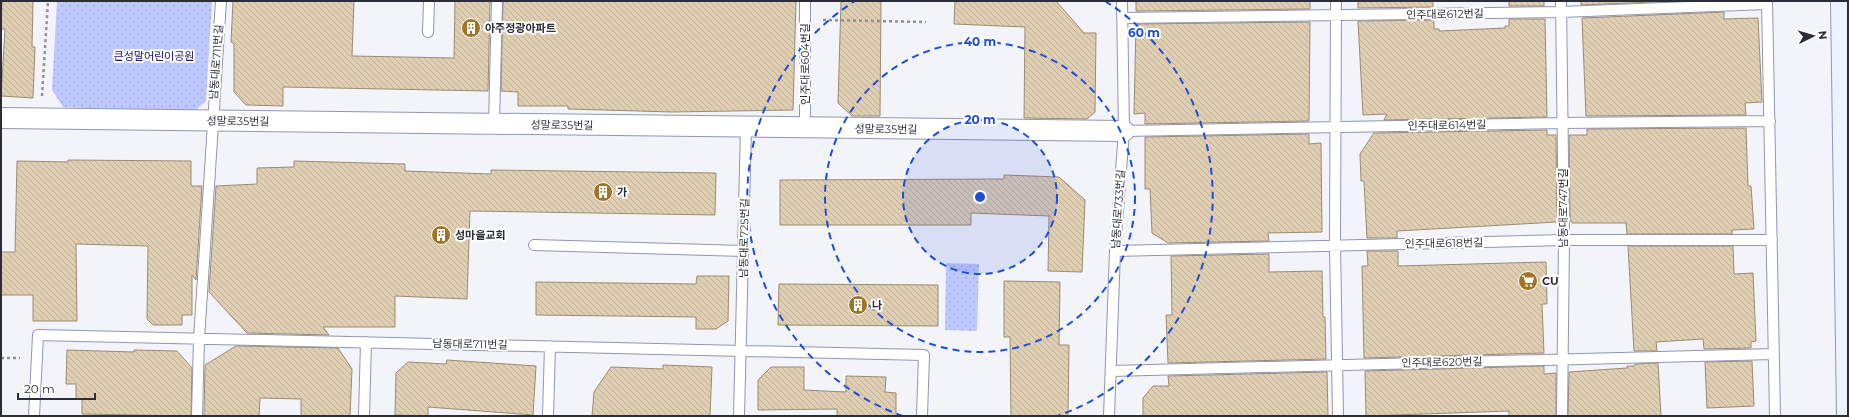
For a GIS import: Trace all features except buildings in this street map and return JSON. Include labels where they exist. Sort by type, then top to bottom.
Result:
[{"type":"main road","points":[[1842,1],[1848,416]]},
{"type":"street","name":"성말로35번길","points":[[1,118],[1124,131]]},
{"type":"lane","name":"남동대로711번길","points":[[198,416],[199,339],[221,1]]},
{"type":"lane","points":[[428,32],[429,1]]},
{"type":"lane","points":[[494,124],[497,1]]},
{"type":"lane","name":"인주대로604번길","points":[[805,1],[805,128]]},
{"type":"lane","name":"남동대로733번길","points":[[1110,416],[1116,251],[1124,131],[1122,1]]},
{"type":"lane","points":[[1336,1],[1335,245],[1338,416]]},
{"type":"lane","name":"남동대로747번길","points":[[1561,1],[1564,240],[1562,416]]},
{"type":"lane","points":[[1767,3],[1775,416]]},
{"type":"lane","name":"인주대로612번길","points":[[1122,18],[1561,12],[1767,3]]},
{"type":"lane","name":"인주대로614번길","points":[[1124,131],[1562,123],[1770,121]]},
{"type":"lane","name":"남동대로725번길","points":[[739,416],[746,127]]},
{"type":"lane","name":"인주대로618번길","points":[[1116,251],[1564,240],[1772,240]]},
{"type":"lane","points":[[534,245],[744,251]]},
{"type":"lane","name":"남동대로711번길","points":[[34,416],[38,335],[741,350]]},
{"type":"lane","points":[[364,416],[366,342]]},
{"type":"lane","points":[[548,416],[550,346]]},
{"type":"lane","points":[[741,350],[924,355],[922,416]]},
{"type":"lane","name":"인주대로620번길","points":[[1111,371],[1774,354]]},
{"type":"path","points":[[41,119],[48,1]]},
{"type":"path","points":[[805,19],[926,22]]},
{"type":"green space","name":"큰성말어린이공원","points":[[57,1],[212,1],[206,101],[194,112],[63,107],[52,90]]},
{"type":"green space","points":[[946,263],[979,264],[977,331],[945,330]]},
{"type":"place","name":"아주정광아파트","points":[[471,28]]},
{"type":"place","name":"가","points":[[603,192]]},
{"type":"place","name":"성마을교회","points":[[441,235]]},
{"type":"place","name":"CU","points":[[1528,281]]},
{"type":"place","name":"나","points":[[858,305]]}]
